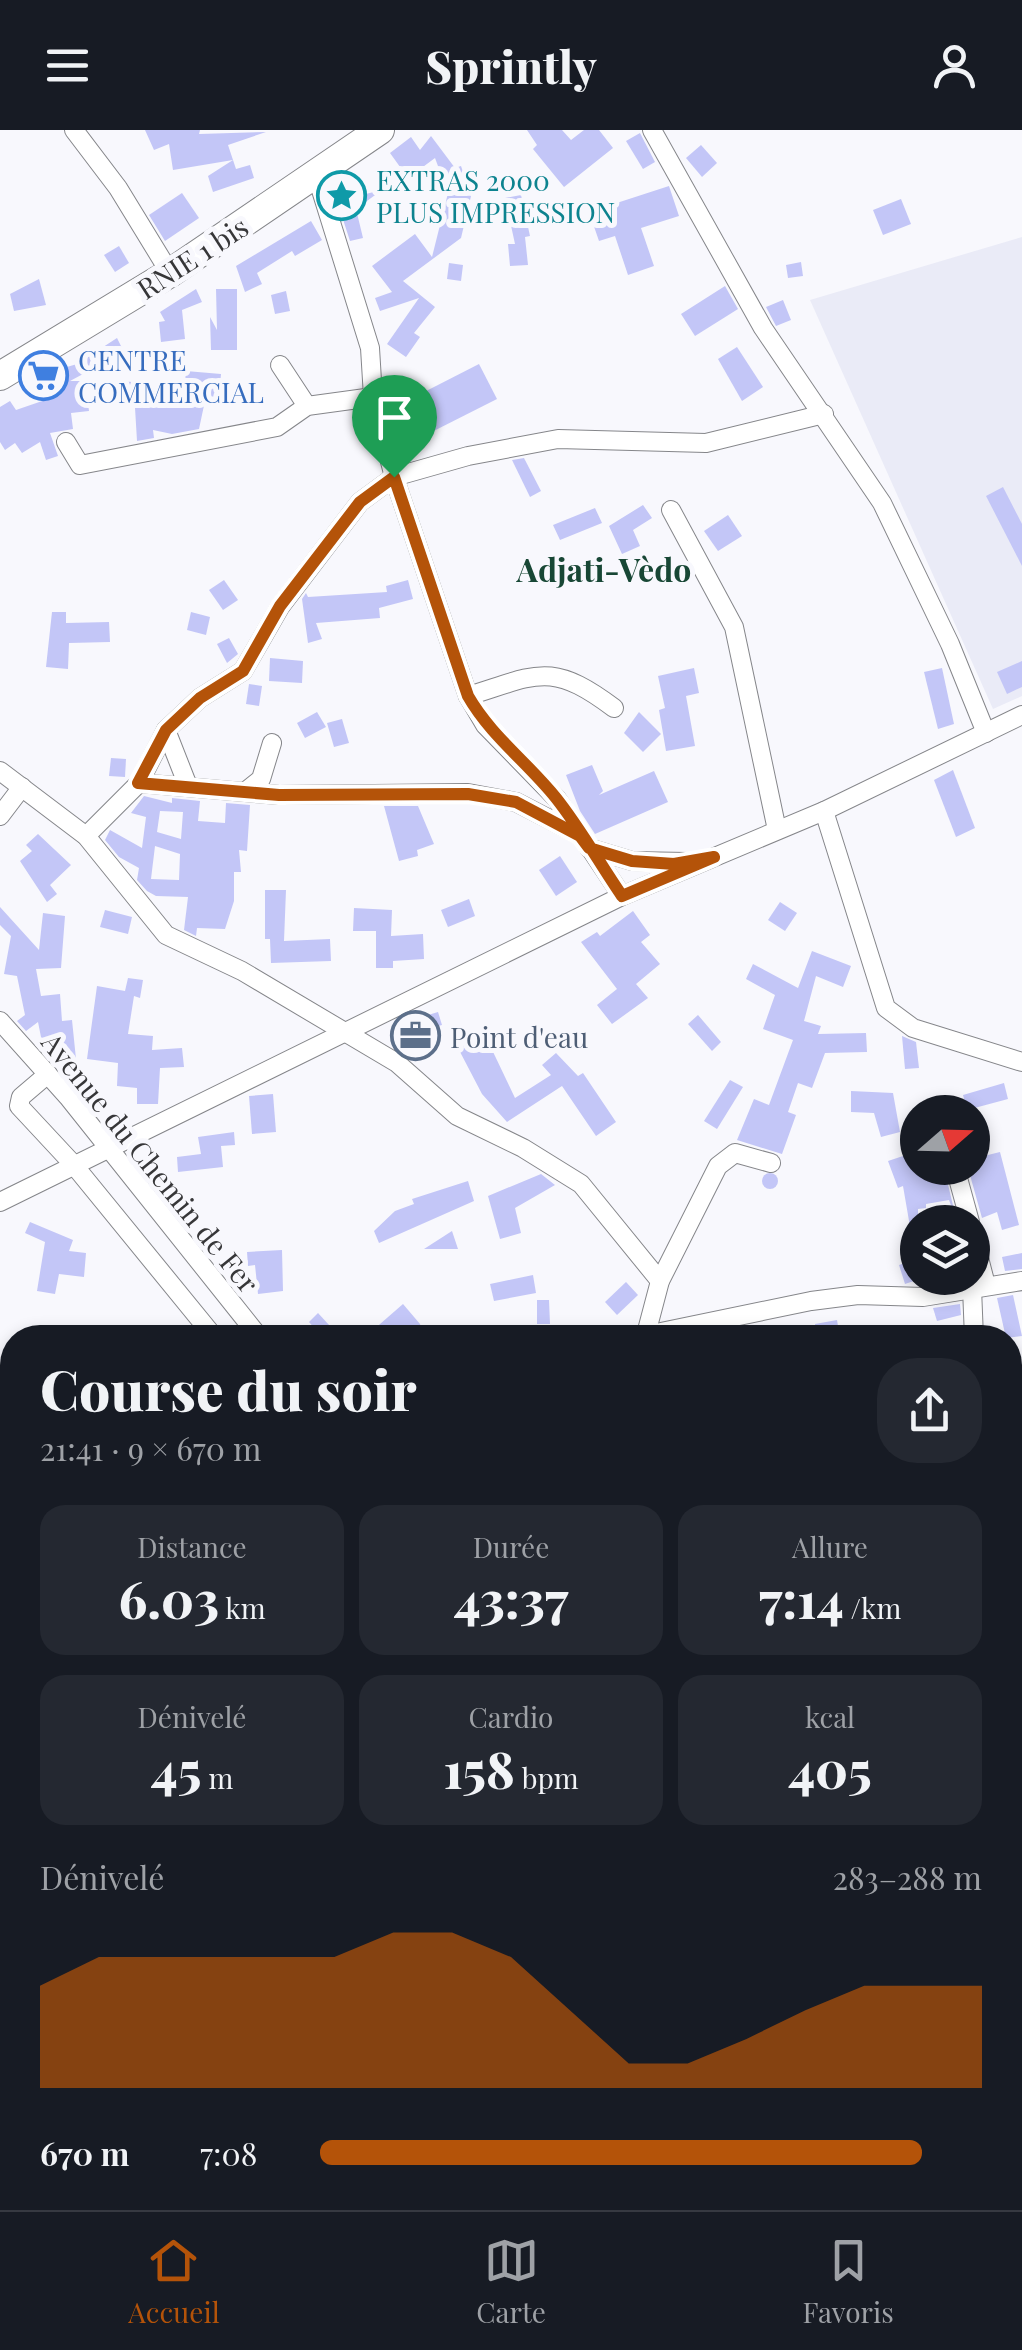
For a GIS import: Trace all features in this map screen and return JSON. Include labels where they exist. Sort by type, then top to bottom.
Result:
[{"type":"main road","name":"RNIE 1 bis","points":[[0,376],[170,274],[380,130]]},
{"type":"street","points":[[74,130],[118,188],[170,274]]},
{"type":"street","points":[[652,130],[763,328],[882,503],[950,644],[986,734]]},
{"type":"street","points":[[316,174],[370,348],[373,397],[394,477],[468,696],[485,725],[556,799],[622,896]]},
{"type":"street","points":[[280,365],[307,406]]},
{"type":"street","points":[[66,442],[80,465],[137,457],[276,427],[307,406],[373,397]]},
{"type":"street","points":[[86,836],[138,783],[166,730],[200,698],[243,671],[280,606],[360,502],[394,477],[468,456],[558,439],[706,443],[824,414]]},
{"type":"street","points":[[671,510],[734,627],[777,830]]},
{"type":"street","points":[[468,696],[523,676],[562,676],[614,708]]},
{"type":"street","points":[[0,1202],[622,896],[824,811],[1022,715]]},
{"type":"street","points":[[166,730],[188,786]]},
{"type":"street","points":[[246,791],[261,779],[272,743]]},
{"type":"street","points":[[0,771],[86,836],[166,936],[242,971],[397,1063],[457,1116],[523,1148],[581,1184],[660,1282]]},
{"type":"street","points":[[138,783],[246,791],[468,794],[516,802],[585,842],[632,861],[674,864],[714,857]]},
{"type":"street","points":[[0,816],[22,787]]},
{"type":"street","points":[[824,811],[886,1008],[913,1028],[1022,1062]]},
{"type":"street","name":"Avenue du Chemin de Fer","points":[[0,1021],[48,1074],[249,1325]]},
{"type":"street","points":[[48,1074],[21,1097],[20,1106],[73,1164],[203,1325]]},
{"type":"street","points":[[646,1325],[660,1282],[726,1157],[736,1154],[772,1163]]},
{"type":"street","points":[[990,1285],[1022,1281]]},
{"type":"street","points":[[697,1325],[858,1296],[934,1295]]},
{"type":"street","points":[[975,1325],[978,1295]]},
{"type":"shaded area","points":[[1022,237],[1022,696],[993,709],[810,300]]},
{"type":"building","points":[[145,130],[200,130],[199,134],[266,132],[228,145],[233,160],[173,170],[169,144],[154,150]]},
{"type":"building","points":[[527,130],[562,130],[571,140],[584,130],[599,130],[613,148],[564,187],[533,149],[537,145]]},
{"type":"building","points":[[640,133],[655,162],[643,169],[626,141]]},
{"type":"building","points":[[431,136],[455,168],[461,166],[471,196],[461,238],[403,281],[435,307],[414,333],[420,337],[406,357],[387,344],[419,298],[380,311],[375,298],[392,292],[372,266],[415,234],[432,257],[448,193],[435,158],[408,178],[390,153],[411,137],[420,150]]},
{"type":"building","points":[[701,145],[717,163],[702,177],[686,158]]},
{"type":"building","points":[[233,160],[236,169],[250,165],[254,178],[213,192],[208,176]]},
{"type":"building","points":[[669,186],[679,216],[641,228],[654,266],[628,275],[615,236],[599,241],[589,212]]},
{"type":"building","points":[[382,190],[356,209],[363,238],[350,241],[337,201]]},
{"type":"building","points":[[182,193],[199,218],[165,241],[149,215]]},
{"type":"building","points":[[521,195],[530,236],[525,237],[528,265],[510,266],[508,244],[515,244],[505,198]]},
{"type":"building","points":[[901,199],[911,224],[883,235],[873,210]]},
{"type":"building","points":[[311,221],[322,240],[295,256],[292,251],[257,273],[262,284],[245,292],[236,266]]},
{"type":"building","points":[[119,246],[129,263],[115,272],[104,255]]},
{"type":"building","points":[[801,262],[803,276],[788,278],[786,265]]},
{"type":"building","points":[[449,263],[463,265],[461,281],[447,279]]},
{"type":"building","points":[[39,279],[46,305],[14,311],[10,294]]},
{"type":"building","points":[[725,286],[738,309],[695,336],[681,314]]},
{"type":"building","points":[[196,289],[202,302],[182,310],[185,339],[161,342],[159,322],[165,321],[160,312]]},
{"type":"building","points":[[216,289],[237,289],[237,350],[211,350],[210,317],[217,330]]},
{"type":"building","points":[[286,291],[290,311],[275,314],[271,295]]},
{"type":"building","points":[[783,300],[791,320],[776,326],[766,307]]},
{"type":"building","points":[[117,338],[124,352],[70,381],[85,381],[89,411],[71,413],[73,429],[50,433],[58,456],[46,460],[40,442],[22,453],[15,443],[5,450],[0,442],[0,407],[10,401],[16,410],[48,399],[40,375],[77,364]]},
{"type":"building","points":[[737,347],[763,387],[742,401],[718,359]]},
{"type":"building","points":[[479,364],[497,399],[402,447],[389,410]]},
{"type":"building","points":[[186,371],[221,374],[219,397],[206,396],[199,429],[172,434],[153,430],[154,438],[137,441],[134,391],[185,383]]},
{"type":"building","points":[[118,381],[133,382],[133,399],[118,399]]},
{"type":"building","points":[[524,458],[541,491],[530,497],[512,460]]},
{"type":"building","points":[[1003,487],[1022,524],[1022,566],[986,496]]},
{"type":"building","points":[[643,505],[652,518],[633,530],[640,546],[622,554],[609,526]]},
{"type":"building","points":[[595,508],[602,523],[560,540],[553,525]]},
{"type":"building","points":[[728,515],[742,536],[718,551],[704,531]]},
{"type":"building","points":[[224,580],[238,600],[223,610],[209,590]]},
{"type":"building","points":[[408,580],[413,599],[379,608],[380,618],[316,623],[322,639],[308,643],[302,599],[306,593],[308,597],[387,592],[386,586]]},
{"type":"building","points":[[52,612],[66,612],[66,623],[109,622],[110,642],[69,643],[68,669],[46,667]]},
{"type":"building","points":[[191,612],[210,617],[206,635],[187,630]]},
{"type":"building","points":[[229,638],[238,654],[227,663],[217,644]]},
{"type":"building","points":[[270,658],[303,661],[302,683],[269,681]]},
{"type":"building","points":[[1022,661],[1022,687],[1007,694],[997,672]]},
{"type":"building","points":[[694,668],[699,693],[686,696],[695,746],[666,751],[659,710],[665,708],[658,676]]},
{"type":"building","points":[[942,668],[954,724],[938,729],[924,672]]},
{"type":"building","points":[[249,684],[262,686],[259,706],[246,704]]},
{"type":"building","points":[[317,712],[326,727],[305,738],[297,723]]},
{"type":"building","points":[[639,712],[661,734],[643,752],[624,733]]},
{"type":"building","points":[[342,719],[349,743],[334,747],[327,723]]},
{"type":"building","points":[[111,758],[126,759],[125,777],[109,776]]},
{"type":"building","points":[[592,765],[603,791],[599,795],[654,771],[668,802],[595,834],[580,811],[566,775]]},
{"type":"building","points":[[953,770],[975,828],[956,837],[934,780]]},
{"type":"building","points":[[144,796],[172,803],[172,798],[200,801],[198,821],[225,823],[226,803],[250,805],[247,851],[239,850],[241,872],[234,872],[234,901],[225,929],[197,928],[196,936],[184,930],[188,897],[156,896],[137,880],[139,868],[119,857],[105,840],[110,830],[142,848],[146,817],[131,813]],"holes":[[[160,811],[183,812],[181,839],[157,832]],[[155,846],[180,854],[179,880],[151,879]]]},
{"type":"building","points":[[384,806],[418,806],[434,844],[417,850],[418,856],[399,861]]},
{"type":"building","points":[[38,834],[71,865],[50,885],[57,894],[47,902],[20,861],[32,851],[26,845]]},
{"type":"building","points":[[560,856],[577,882],[556,896],[539,870]]},
{"type":"building","points":[[265,890],[286,890],[284,941],[330,939],[331,961],[271,963],[270,939],[265,939]]},
{"type":"building","points":[[469,899],[475,916],[448,927],[441,910]]},
{"type":"building","points":[[780,902],[797,913],[785,931],[768,920]]},
{"type":"building","points":[[0,907],[39,950],[43,913],[65,916],[61,968],[36,969],[41,996],[60,994],[62,1021],[72,1020],[76,1059],[52,1056],[55,1039],[42,1042],[38,1022],[26,1031],[17,1021],[25,1015],[17,976],[4,974],[11,936],[0,925]]},
{"type":"building","points":[[354,908],[392,910],[391,936],[423,934],[424,959],[393,961],[393,968],[376,968],[376,931],[353,931]]},
{"type":"building","points":[[105,910],[132,917],[128,934],[100,927]]},
{"type":"building","points":[[633,911],[650,935],[641,942],[660,964],[636,984],[648,998],[612,1024],[597,1005],[617,989],[581,942],[597,932],[600,936]]},
{"type":"building","points":[[812,951],[851,966],[843,987],[816,976],[804,1021],[821,1026],[818,1034],[866,1033],[867,1052],[825,1053],[812,1088],[798,1083],[788,1112],[796,1115],[782,1154],[737,1140],[754,1099],[769,1105],[793,1040],[763,1029],[775,995],[746,979],[753,964],[798,988]]},
{"type":"building","points":[[128,978],[143,980],[140,998],[134,996],[128,1034],[153,1036],[152,1050],[182,1048],[184,1067],[160,1068],[158,1104],[137,1104],[137,1088],[117,1086],[118,1063],[87,1059],[97,986],[125,991]]},
{"type":"building","points":[[438,1012],[442,1025],[419,1031],[415,1019]]},
{"type":"building","points":[[698,1015],[721,1042],[712,1051],[688,1024]]},
{"type":"building","points":[[485,1035],[515,1098],[551,1075],[542,1065],[556,1053],[578,1076],[583,1073],[616,1122],[596,1136],[562,1086],[507,1122],[482,1094],[458,1048]]},
{"type":"building","points":[[902,1036],[916,1042],[919,1068],[905,1069]]},
{"type":"building","points":[[730,1080],[743,1087],[717,1129],[704,1121]]},
{"type":"building","points":[[1004,1083],[1008,1099],[990,1104],[990,1095],[963,1095]]},
{"type":"building","points":[[851,1091],[893,1093],[900,1132],[881,1137],[874,1113],[851,1112]]},
{"type":"building","points":[[273,1094],[276,1132],[252,1134],[249,1096]]},
{"type":"building","points":[[234,1132],[235,1145],[221,1146],[223,1167],[178,1172],[177,1157],[201,1154],[198,1137]]},
{"type":"building","points":[[1000,1152],[1019,1225],[1002,1230],[997,1212],[990,1215],[990,1205],[978,1205],[973,1185],[990,1185],[990,1154]]},
{"type":"building","points":[[900,1157],[900,1185],[948,1185],[953,1205],[949,1200],[906,1205],[903,1186],[898,1188],[888,1161]]},
{"type":"building","points":[[770,1173],[778,1181],[770,1189],[762,1181]]},
{"type":"building","points":[[541,1174],[555,1185],[515,1208],[521,1233],[500,1239],[488,1196]]},
{"type":"building","points":[[468,1181],[474,1201],[379,1243],[374,1231],[395,1211],[414,1204],[412,1199]]},
{"type":"building","points":[[30,1222],[73,1240],[69,1251],[86,1253],[84,1277],[59,1274],[55,1294],[37,1291],[45,1242],[25,1233]]},
{"type":"building","points":[[452,1231],[458,1249],[424,1249]]},
{"type":"building","points":[[282,1250],[283,1291],[258,1294],[255,1265],[248,1266],[247,1252]]},
{"type":"building","points":[[1022,1253],[1022,1269],[1005,1271],[1002,1257]]},
{"type":"building","points":[[533,1275],[536,1293],[494,1301],[490,1284]]},
{"type":"building","points":[[626,1282],[638,1295],[617,1315],[605,1302]]},
{"type":"building","points":[[1013,1295],[1020,1325],[1003,1325],[997,1298]]},
{"type":"building","points":[[537,1300],[549,1300],[550,1324],[537,1324]]},
{"type":"building","points":[[403,1304],[420,1325],[379,1325]]},
{"type":"building","points":[[960,1304],[961,1315],[937,1321],[933,1308]]},
{"type":"building","points":[[318,1313],[329,1325],[312,1325],[309,1322]]},
{"type":"building","points":[[837,1320],[838,1325],[815,1325]]},
{"type":"place","name":"EXTRAS 2000 PLUS IMPRESSION","points":[[341,195]]},
{"type":"place","name":"CENTRE COMMERCIAL","points":[[43,375]]},
{"type":"place","name":"Point d'eau","points":[[415,1036]]},
{"type":"district","name":"Adjati-Vèdo","points":[[604,568]]},
{"type":"route","points":[[394,477],[360,502],[280,606],[243,671],[200,698],[166,730],[138,783],[279,795],[468,794],[516,802],[580,836],[589,848],[632,861],[674,864],[714,857],[622,896],[580,836],[556,799],[485,725],[468,696],[394,477]]}]
